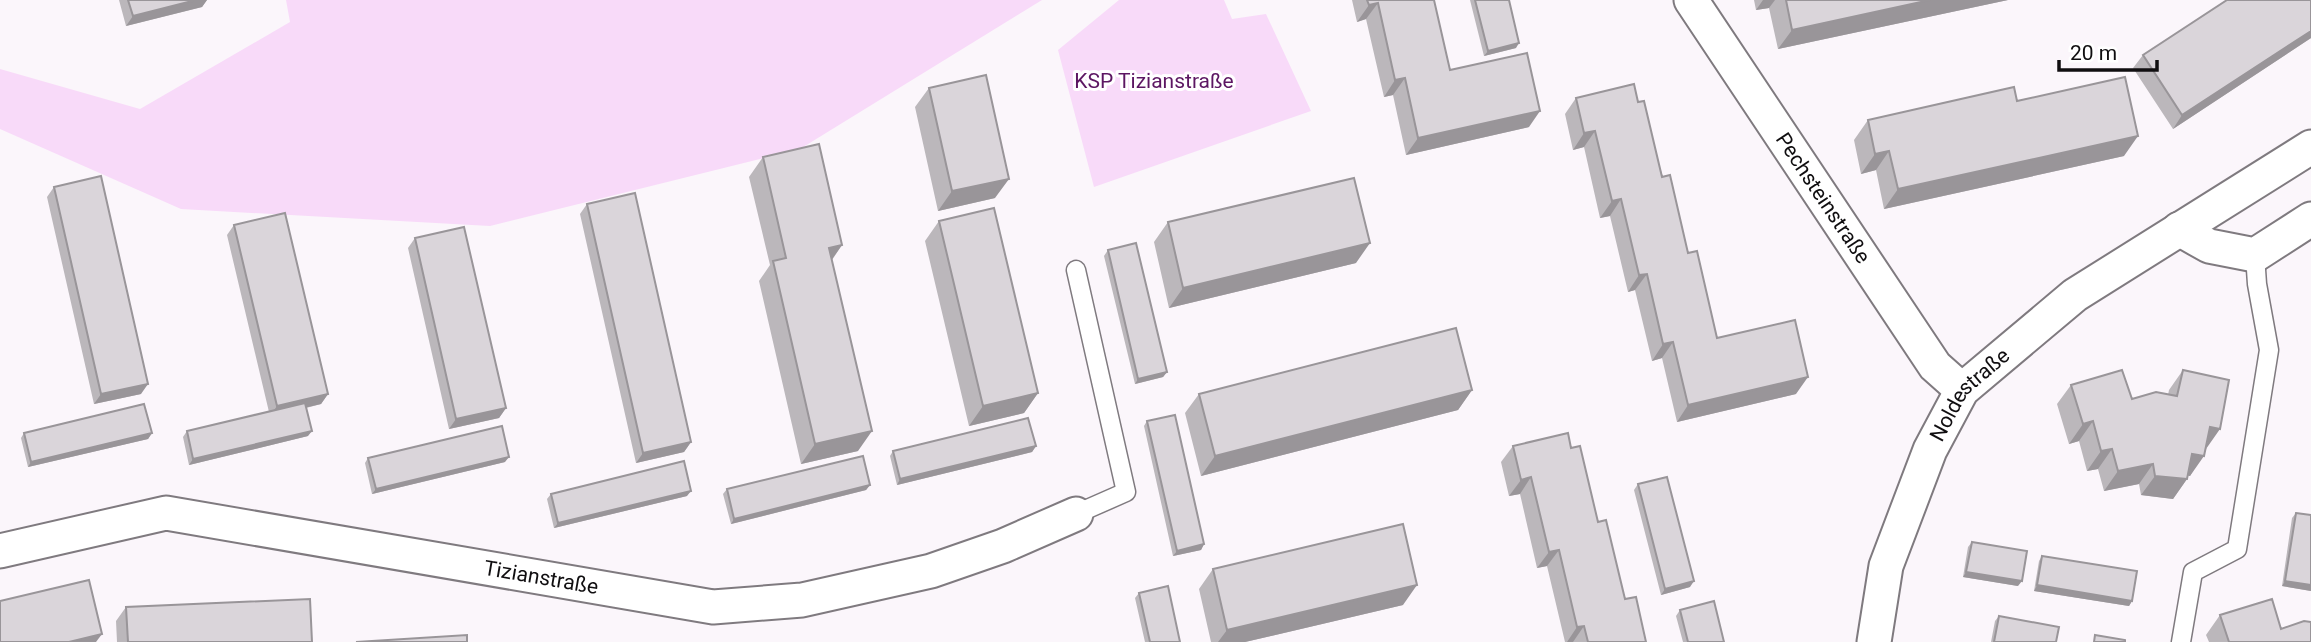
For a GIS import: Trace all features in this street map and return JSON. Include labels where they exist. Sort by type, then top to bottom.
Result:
[{"type":"street","name":"Pechsteinstraße","points":[[1691,0],[1934,366],[1962,390]]},
{"type":"street","name":"Noldestraße","points":[[1874,642],[1886,566],[1930,450],[1962,390],[2075,295],[2311,147]]},
{"type":"street","points":[[2179,229],[2209,246],[2255,256],[2311,219]]},
{"type":"street","name":"Tizianstraße","points":[[0,551],[166,513],[713,607],[802,600],[931,570],[1003,546],[1076,514]]},
{"type":"lane","points":[[2181,642],[2193,572],[2237,549],[2269,350],[2257,284],[2255,256]]},
{"type":"lane","points":[[1076,270],[1126,492],[1076,514]]},
{"type":"green space","points":[[286,0],[1042,0],[800,149],[490,226],[181,209],[0,129],[0,69],[140,109],[290,22]]},
{"type":"green space","name":"KSP Tizianstraße","points":[[1119,0],[1224,0],[1232,19],[1266,14],[1311,111],[1094,187],[1058,50]]},
{"type":"building","points":[[128,0],[196,0],[133,16]]},
{"type":"building","points":[[1367,0],[1434,0],[1450,70],[1527,53],[1540,111],[1418,138],[1405,78],[1395,80],[1378,3],[1369,5]]},
{"type":"building","points":[[1475,0],[1509,0],[1519,43],[1488,51]]},
{"type":"building","points":[[1786,0],[1930,0],[1792,30]]},
{"type":"building","points":[[2227,0],[2311,0],[2311,31],[2182,115],[2143,55]]},
{"type":"building","points":[[986,75],[1009,179],[952,191],[929,88]]},
{"type":"building","points":[[2125,77],[2138,136],[1898,189],[1889,151],[1875,154],[1868,120],[2014,87],[2017,101]]},
{"type":"building","points":[[1634,84],[1638,102],[1644,101],[1662,177],[1670,175],[1688,253],[1697,251],[1717,338],[1795,320],[1808,377],[1688,405],[1673,342],[1663,344],[1647,274],[1639,275],[1621,199],[1612,201],[1595,131],[1584,133],[1576,98]]},
{"type":"building","points":[[819,144],[842,245],[829,248],[872,431],[815,444],[773,261],[786,258],[763,157]]},
{"type":"building","points":[[101,176],[148,384],[101,394],[54,187]]},
{"type":"building","points":[[1354,178],[1370,243],[1183,288],[1168,222]]},
{"type":"building","points":[[635,193],[691,442],[643,453],[587,204]]},
{"type":"building","points":[[994,208],[1038,393],[983,406],[939,221]]},
{"type":"building","points":[[285,213],[328,394],[277,406],[234,225]]},
{"type":"building","points":[[464,227],[506,408],[456,419],[415,238]]},
{"type":"building","points":[[1136,243],[1167,372],[1138,379],[1108,250]]},
{"type":"building","points":[[1456,328],[1472,390],[1215,456],[1199,394]]},
{"type":"building","points":[[2122,370],[2132,399],[2156,392],[2177,396],[2183,370],[2229,380],[2220,429],[2210,427],[2204,456],[2192,454],[2187,479],[2155,476],[2153,464],[2118,471],[2112,449],[2101,451],[2093,421],[2083,424],[2071,385]]},
{"type":"building","points":[[305,403],[312,431],[193,459],[187,431]]},
{"type":"building","points":[[144,404],[152,433],[31,462],[24,433]]},
{"type":"building","points":[[1175,415],[1204,544],[1177,551],[1147,421]]},
{"type":"building","points":[[1028,418],[1036,446],[900,479],[893,451]]},
{"type":"building","points":[[502,426],[509,457],[376,489],[368,458]]},
{"type":"building","points":[[1568,433],[1571,448],[1580,446],[1598,522],[1606,520],[1625,599],[1636,597],[1646,642],[1588,642],[1584,626],[1577,627],[1559,550],[1549,552],[1531,477],[1521,480],[1513,446]]},
{"type":"building","points":[[863,456],[870,485],[734,519],[727,489]]},
{"type":"building","points":[[684,461],[691,491],[558,523],[551,494]]},
{"type":"building","points":[[1667,477],[1694,581],[1665,589],[1638,484]]},
{"type":"building","points":[[2296,513],[2311,515],[2311,585],[2285,581]]},
{"type":"building","points":[[1403,524],[1417,585],[1227,630],[1213,569]]},
{"type":"building","points":[[1972,542],[2027,551],[2022,581],[1966,572]]},
{"type":"building","points":[[2042,556],[2137,571],[2132,601],[2037,585]]},
{"type":"building","points":[[89,580],[102,634],[69,642],[0,642],[0,601]]},
{"type":"building","points":[[1168,586],[1180,642],[1150,642],[1139,593]]},
{"type":"building","points":[[310,599],[312,642],[128,642],[126,607]]},
{"type":"building","points":[[2272,599],[2281,629],[2304,621],[2311,622],[2311,642],[2229,642],[2220,615]]},
{"type":"building","points":[[1714,601],[1724,642],[1688,642],[1680,610]]},
{"type":"building","points":[[1999,616],[2059,627],[2056,642],[1994,642]]},
{"type":"building","points":[[467,635],[467,642],[356,642]]},
{"type":"building","points":[[2095,635],[2125,640],[2125,642],[2094,642]]}]
